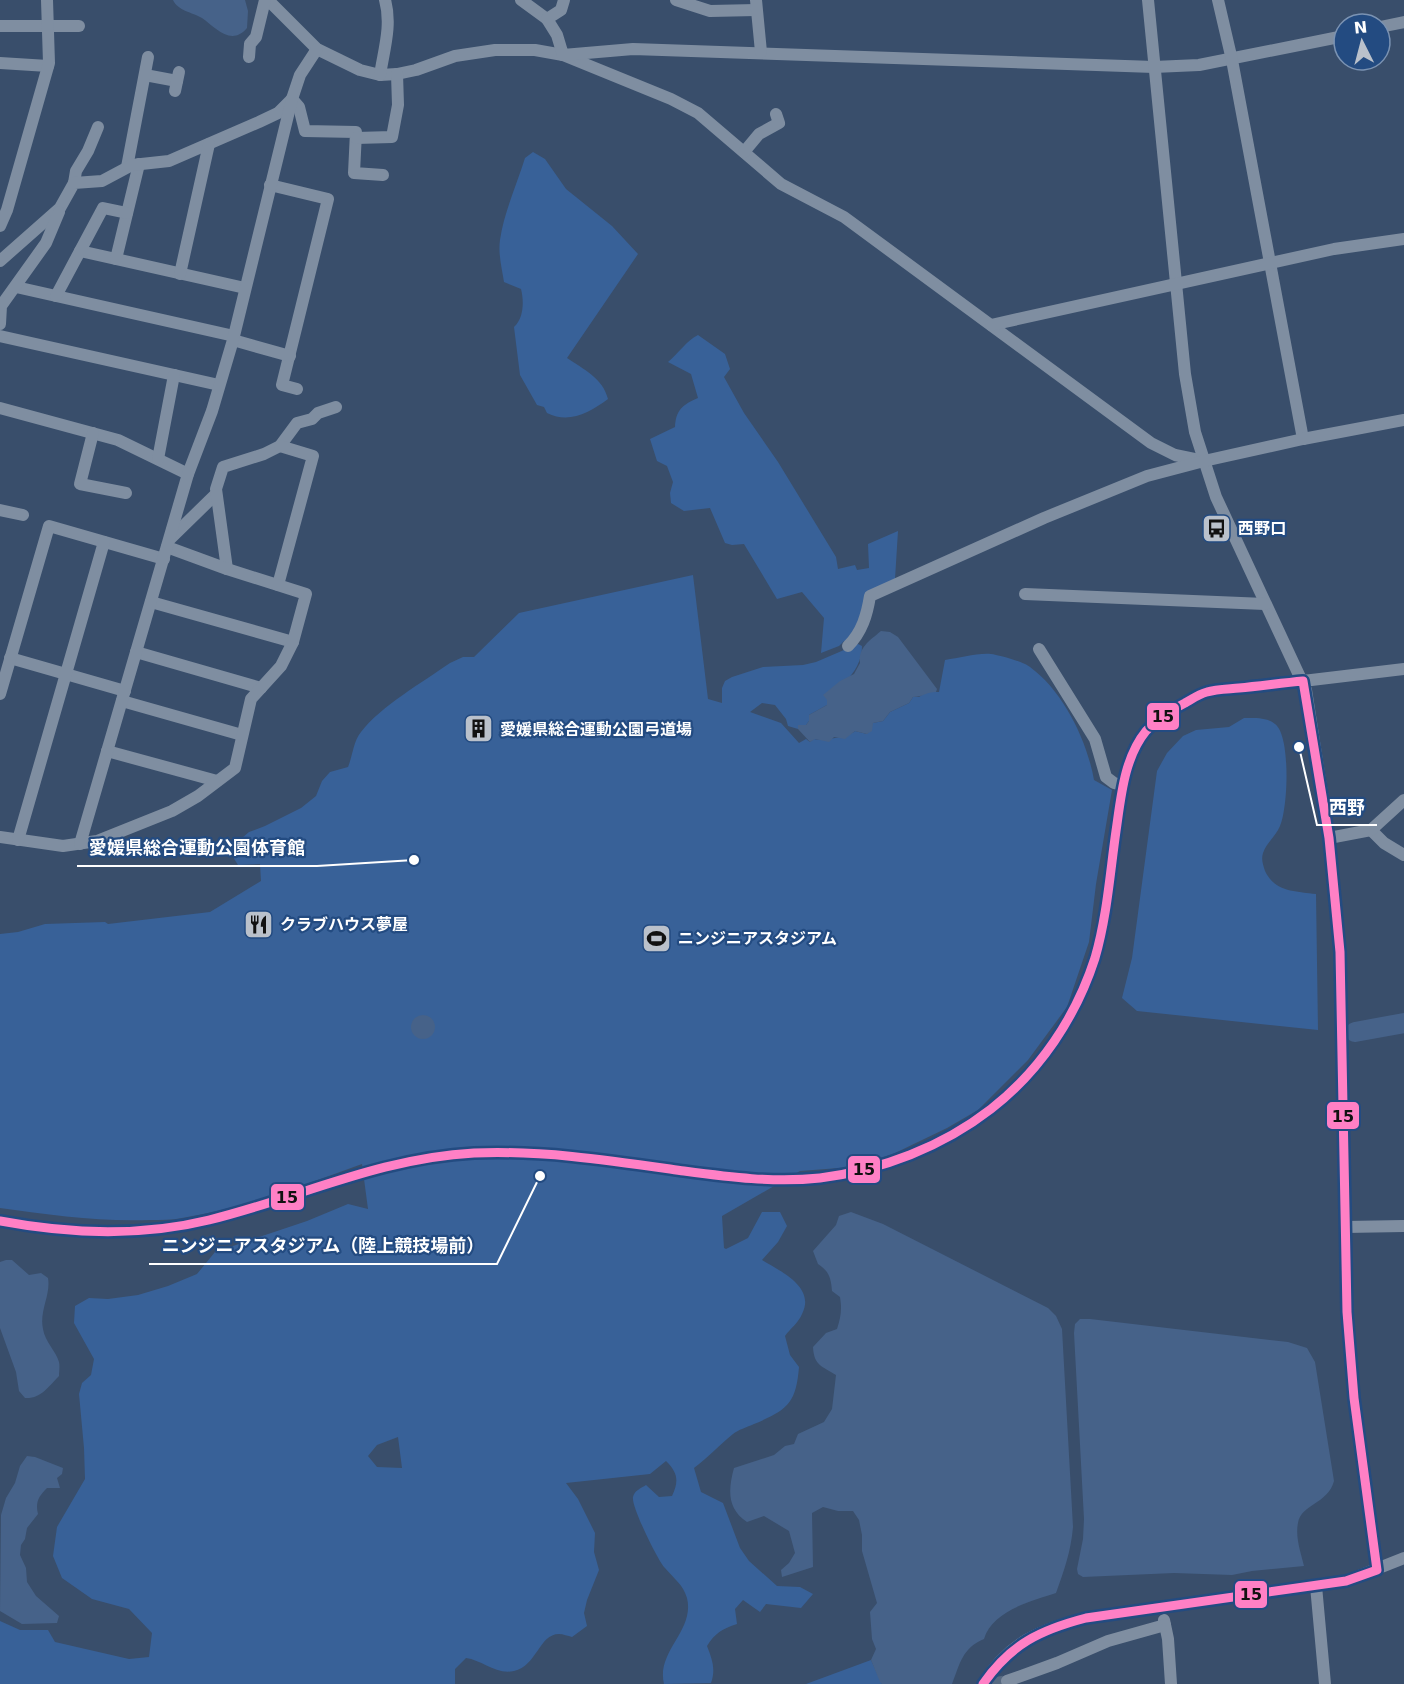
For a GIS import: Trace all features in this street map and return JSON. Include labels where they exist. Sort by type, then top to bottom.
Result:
[{"type":"street","points":[[0,226],[3,209],[48,66],[47,0]]},
{"type":"street","points":[[249,57],[250,44],[256,37],[266,0],[316,49],[346,65],[380,75],[416,70],[455,56],[495,50],[535,50],[562,55],[670,99],[698,113],[781,184],[844,217],[1151,443],[1175,454],[1204,461]]},
{"type":"street","points":[[380,75],[388,29],[385,0]]},
{"type":"street","points":[[521,0],[547,19],[557,35],[562,55]]},
{"type":"street","points":[[547,19],[561,10],[564,0]]},
{"type":"street","points":[[676,0],[710,11],[756,5],[761,52]]},
{"type":"street","points":[[1148,0],[1189,404],[1195,432],[1216,497],[1305,686],[1329,838],[1340,952],[1347,1312],[1354,1398],[1377,1570]]},
{"type":"street","points":[[1218,0],[1232,60],[1303,439]]},
{"type":"street","points":[[0,26],[79,26]]},
{"type":"street","points":[[562,55],[633,48],[1154,67],[1199,65],[1232,60],[1332,39]]},
{"type":"street","points":[[80,844],[188,474],[233,338],[292,99],[300,75],[316,49]]},
{"type":"street","points":[[116,260],[127,213],[148,57]]},
{"type":"street","points":[[0,63],[48,66]]},
{"type":"street","points":[[356,138],[392,137],[398,105],[397,74]]},
{"type":"street","points":[[145,75],[177,82]]},
{"type":"street","points":[[292,99],[299,107],[305,131],[356,132],[354,173],[383,175]]},
{"type":"street","points":[[75,183],[102,181],[133,166],[169,161],[278,113],[292,99]]},
{"type":"street","points":[[744,153],[759,134],[779,123]]},
{"type":"street","points":[[0,324],[1,306],[46,243],[60,208],[75,183],[76,171],[98,127]]},
{"type":"street","points":[[180,273],[209,144]]},
{"type":"street","points":[[270,185],[328,199],[282,385],[297,389]]},
{"type":"street","points":[[0,261],[60,208]]},
{"type":"street","points":[[56,296],[103,208],[127,213]]},
{"type":"street","points":[[990,325],[1334,249],[1404,239]]},
{"type":"street","points":[[80,251],[245,288]]},
{"type":"street","points":[[16,287],[233,338],[290,356]]},
{"type":"street","points":[[0,336],[219,385]]},
{"type":"street","points":[[158,459],[174,375]]},
{"type":"street","points":[[0,408],[118,440],[188,474]]},
{"type":"street","points":[[227,569],[216,494],[224,467],[264,454],[280,446],[297,423],[312,420],[318,413],[336,408]]},
{"type":"street","points":[[848,646],[857,637],[868,613],[870,596],[1044,518],[1127,484],[1147,476],[1204,461],[1404,420]]},
{"type":"street","points":[[93,433],[80,484],[126,494]]},
{"type":"street","points":[[278,585],[313,456],[280,446]]},
{"type":"street","points":[[167,548],[216,494]]},
{"type":"street","points":[[0,510],[23,515]]},
{"type":"street","points":[[0,694],[50,526],[104,542],[167,548],[306,594],[292,642],[281,666],[251,699],[235,768],[198,796],[172,811],[97,841],[63,846],[0,837]]},
{"type":"street","points":[[18,840],[104,542]]},
{"type":"street","points":[[1025,594],[1265,604]]},
{"type":"street","points":[[151,602],[292,642]]},
{"type":"street","points":[[1039,649],[1095,739],[1106,777],[1122,785]]},
{"type":"street","points":[[136,652],[261,688]]},
{"type":"street","points":[[10,658],[66,674],[123,696],[242,735]]},
{"type":"street","points":[[1305,686],[1404,669]]},
{"type":"street","points":[[107,751],[217,781]]},
{"type":"street","points":[[1329,838],[1371,830],[1404,800]]},
{"type":"street","points":[[1371,830],[1384,843],[1404,855]]},
{"type":"street","points":[[1345,1227],[1404,1226]]},
{"type":"street","points":[[983,1684],[1001,1659],[1041,1631],[1086,1618],[1346,1581],[1404,1558]]},
{"type":"street","points":[[1316,1586],[1324,1684]]},
{"type":"street","points":[[1162,1608],[1168,1639],[1171,1684]]},
{"type":"street","points":[[1010,1682],[1108,1641],[1165,1625]]},
{"type":"shaded area","points":[[173,0],[245,0],[248,11],[247,28],[235,36],[223,34],[202,18],[182,9]]},
{"type":"shaded area","points":[[533,152],[545,159],[566,189],[612,226],[638,254],[567,358],[586,370],[602,385],[608,399],[594,409],[571,417],[555,416],[547,413],[544,407],[537,405],[520,375],[514,327],[521,314],[522,294],[521,289],[504,282],[500,261],[500,240],[508,209],[525,158]]},
{"type":"shaded area","points":[[698,335],[725,354],[730,369],[724,377],[744,413],[778,462],[836,557],[838,569],[855,565],[857,570],[869,568],[868,544],[898,531],[895,579],[868,592],[862,618],[849,642],[844,641],[839,646],[821,653],[824,618],[802,592],[777,599],[744,544],[725,543],[710,508],[684,511],[671,503],[670,493],[673,482],[667,466],[657,461],[650,439],[675,427],[681,409],[698,398],[691,374],[668,362]]},
{"type":"shaded area","points":[[693,575],[708,699],[722,703],[722,688],[725,681],[732,677],[763,667],[816,662],[858,644],[862,646],[855,669],[827,700],[827,705],[809,715],[806,725],[799,725],[798,729],[788,726],[786,719],[775,705],[762,703],[750,712],[781,723],[799,743],[806,739],[810,742],[814,739],[842,737],[855,731],[867,734],[873,723],[883,721],[890,712],[909,703],[913,697],[919,697],[926,692],[939,692],[945,660],[985,654],[1011,659],[1030,667],[1053,689],[1079,733],[1086,749],[1094,780],[1112,790],[1089,942],[1067,1007],[1028,1060],[978,1110],[947,1128],[893,1154],[852,1167],[800,1171],[722,1216],[724,1248],[726,1249],[748,1238],[762,1212],[780,1212],[787,1226],[778,1242],[762,1260],[794,1281],[804,1296],[805,1304],[801,1317],[785,1336],[790,1355],[799,1367],[798,1379],[792,1398],[782,1410],[735,1433],[694,1468],[701,1492],[723,1503],[740,1548],[749,1561],[777,1586],[800,1587],[813,1594],[801,1608],[766,1604],[760,1612],[743,1600],[735,1609],[737,1624],[719,1632],[707,1646],[713,1669],[711,1683],[664,1684],[665,1661],[686,1621],[687,1598],[681,1585],[665,1568],[657,1555],[640,1522],[633,1497],[636,1491],[646,1485],[659,1497],[672,1496],[676,1486],[676,1477],[666,1461],[650,1474],[566,1483],[578,1499],[595,1533],[594,1552],[599,1570],[584,1613],[587,1626],[572,1637],[561,1634],[552,1635],[528,1663],[514,1671],[501,1671],[466,1658],[455,1669],[455,1684],[0,1684],[0,1621],[20,1630],[48,1630],[55,1642],[129,1659],[149,1657],[152,1633],[129,1609],[92,1599],[62,1578],[53,1556],[57,1527],[85,1479],[79,1394],[82,1383],[91,1375],[94,1359],[74,1323],[75,1306],[89,1298],[108,1299],[138,1295],[168,1286],[197,1274],[215,1252],[307,1221],[348,1204],[368,1209],[362,1164],[251,1202],[205,1214],[174,1219],[94,1219],[0,1208],[0,934],[18,932],[45,924],[105,922],[108,924],[210,912],[261,881],[260,864],[238,865],[233,857],[235,844],[249,832],[301,808],[316,796],[322,781],[330,772],[348,767],[358,736],[369,722],[403,695],[450,663],[463,657],[474,657],[519,613]],"holes":[[[398,1437],[402,1468],[377,1467],[368,1456],[377,1445]]]},
{"type":"shaded area","points":[[881,631],[890,632],[898,637],[937,689],[936,692],[913,697],[909,703],[890,712],[883,721],[873,723],[872,731],[867,734],[855,731],[845,739],[834,737],[829,742],[815,739],[810,742],[798,729],[798,725],[806,725],[809,715],[827,705],[827,700],[823,695],[840,681],[854,674],[860,663],[863,649]]},
{"type":"shaded area","points":[[1244,718],[1260,718],[1272,722],[1280,731],[1284,742],[1286,789],[1283,817],[1278,830],[1264,849],[1262,860],[1269,878],[1280,887],[1316,894],[1318,1030],[1137,1011],[1122,998],[1132,958],[1157,771],[1167,753],[1183,736],[1196,730],[1229,727]]},
{"type":"shaded area","points":[[423,1015],[432,1018],[435,1027],[432,1036],[423,1039],[414,1036],[411,1027],[414,1018]]},
{"type":"shaded area","points":[[851,1212],[883,1224],[1048,1308],[1056,1316],[1062,1329],[1073,1527],[1064,1569],[1056,1593],[1014,1608],[995,1621],[988,1629],[984,1639],[966,1652],[952,1684],[882,1684],[880,1682],[871,1660],[876,1649],[872,1639],[870,1612],[877,1603],[862,1551],[859,1520],[853,1511],[838,1511],[823,1507],[812,1513],[813,1567],[782,1577],[781,1570],[795,1553],[789,1531],[764,1516],[747,1522],[736,1511],[731,1498],[734,1468],[774,1455],[785,1446],[794,1444],[798,1434],[824,1422],[832,1409],[836,1375],[817,1362],[813,1347],[826,1333],[837,1329],[841,1301],[840,1297],[832,1291],[829,1275],[818,1264],[813,1251],[836,1225],[839,1216]]},
{"type":"shaded area","points":[[12,1260],[29,1275],[41,1273],[48,1278],[42,1322],[46,1338],[59,1362],[59,1376],[44,1392],[31,1398],[25,1398],[19,1391],[16,1372],[0,1328],[0,1262]]},
{"type":"shaded area","points":[[1080,1319],[1288,1342],[1307,1348],[1315,1362],[1334,1481],[1326,1495],[1300,1517],[1297,1534],[1304,1566],[1232,1575],[1174,1573],[1083,1577],[1078,1574],[1084,1519],[1074,1333],[1075,1324]]},
{"type":"shaded area","points":[[27,1456],[63,1468],[62,1474],[57,1478],[60,1488],[47,1488],[38,1500],[38,1514],[27,1528],[20,1555],[26,1568],[27,1582],[36,1596],[59,1616],[57,1623],[22,1624],[0,1611],[1,1515],[20,1466]]},
{"type":"shaded area","points":[[871,1660],[882,1684],[806,1684]]},
{"type":"waterway","points":[[1355,1032],[1404,1023]]},
{"type":"tunnel","points":[[992,1684],[1007,1681]]},
{"type":"transit line","name":"15","points":[[0,1221],[78,1231],[157,1229],[209,1220],[405,1162],[474,1153],[553,1155],[769,1180],[820,1178],[843,1174],[910,1155],[972,1123],[1009,1094],[1040,1060],[1067,1022],[1095,958],[1105,911],[1125,778],[1133,753],[1146,731],[1169,712],[1204,693],[1303,681],[1329,838],[1340,952],[1347,1312],[1354,1398],[1377,1570],[1346,1581],[1086,1618],[1054,1628],[1028,1640],[1004,1658],[983,1684]]},
{"type":"place","name":"西野口","points":[[1217,528]]},
{"type":"place","name":"愛媛県総合運動公園弓道場","points":[[479,729]]},
{"type":"place","name":"西野","points":[[1299,747]]},
{"type":"place","name":"愛媛県総合運動公園体育館","points":[[414,860]]},
{"type":"place","name":"クラブハウス夢屋","points":[[259,924]]},
{"type":"place","name":"ニンジニアスタジアム","points":[[657,938]]},
{"type":"place","name":"ニンジニアスタジアム（陸上競技場前）","points":[[540,1176]]}]
